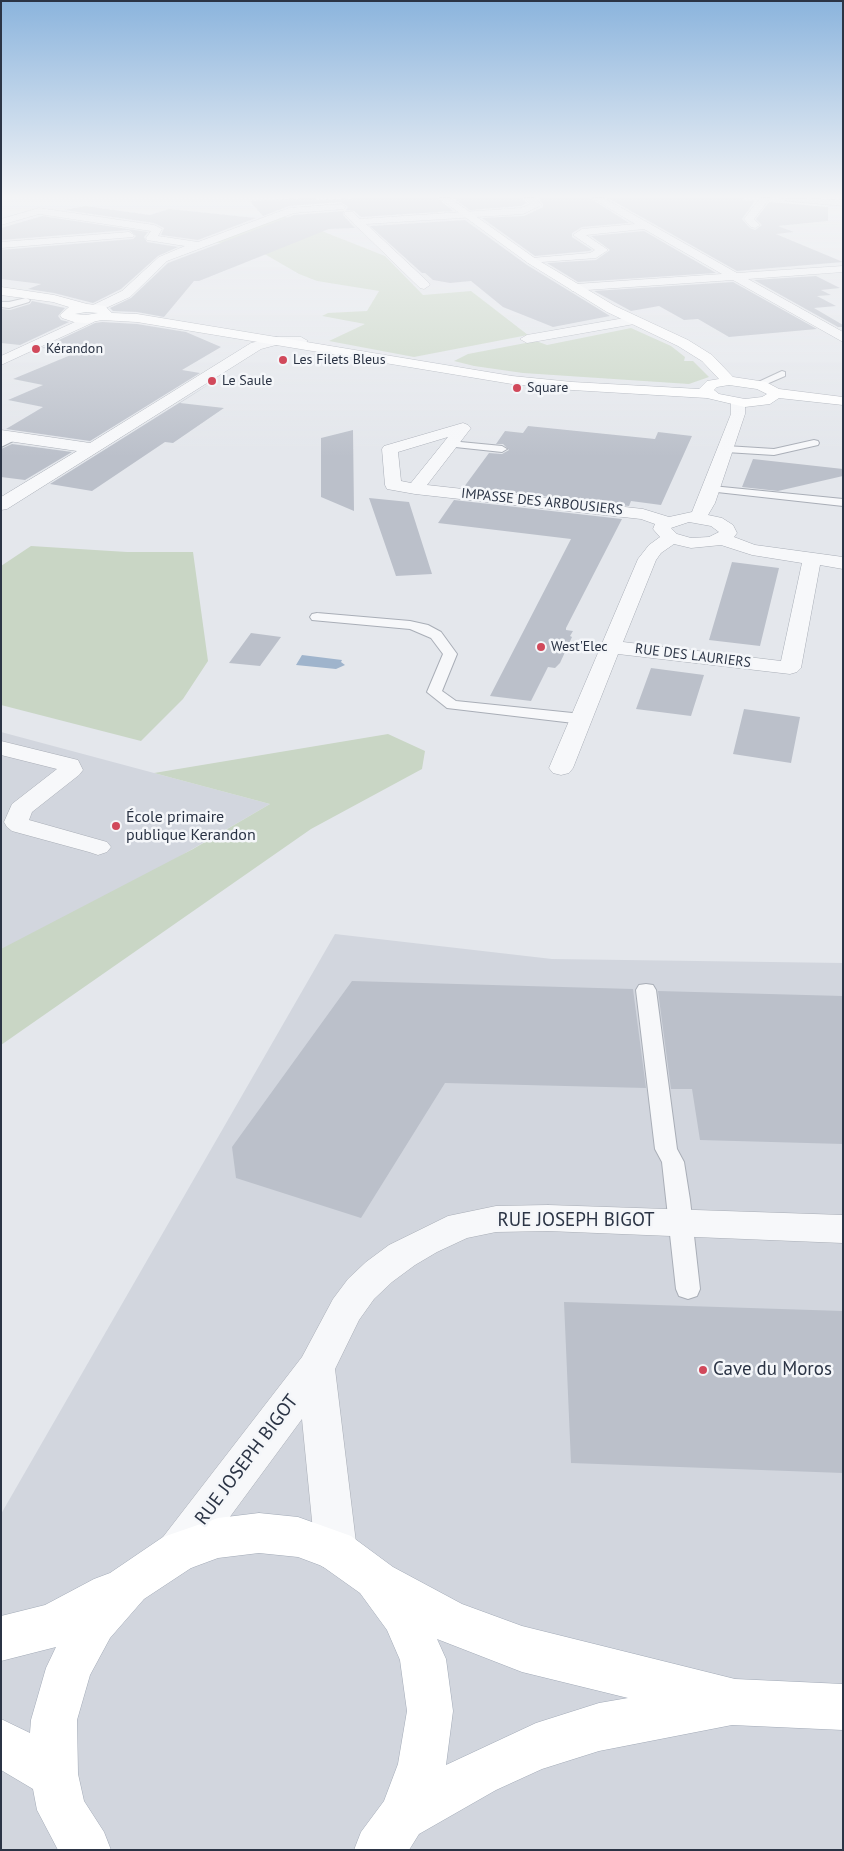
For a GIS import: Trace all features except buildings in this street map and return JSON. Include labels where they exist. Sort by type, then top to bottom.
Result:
[{"type":"main road","points":[[570,284],[683,343],[707,358],[729,381]]},
{"type":"main road","points":[[1,291],[54,299],[96,313],[132,317],[276,341]]},
{"type":"main road","points":[[1,296],[52,304],[72,315],[96,313],[169,318],[300,343],[518,380],[707,390],[729,381],[759,384],[775,393],[843,401]]},
{"type":"main road","points":[[707,390],[722,400],[738,402],[765,401],[775,393]]},
{"type":"main road","points":[[1,1639],[52,1626],[129,1584],[178,1552],[218,1538],[258,1533],[298,1537],[336,1551],[375,1578],[450,1622],[522,1649],[735,1702],[843,1707]]},
{"type":"main road","points":[[375,1578],[403,1614],[423,1659],[430,1711],[422,1764],[390,1833]]},
{"type":"main road","points":[[86,1850],[62,1810],[54,1774],[54,1720],[69,1668],[94,1622],[129,1584]]},
{"type":"main road","points":[[390,1833],[479,1774],[536,1747],[599,1727],[735,1702]]},
{"type":"main road","points":[[1,1742],[54,1774]]},
{"type":"street","points":[[1,361],[96,313],[126,294],[137,284]]},
{"type":"street","points":[[576,288],[623,284]]},
{"type":"street","points":[[747,284],[843,338]]},
{"type":"street","points":[[1,348],[29,344],[52,335],[72,315]]},
{"type":"street","points":[[527,339],[636,320]]},
{"type":"street","points":[[238,335],[244,341],[242,354]]},
{"type":"street","points":[[6,499],[256,346],[276,341],[300,343]]},
{"type":"street","points":[[242,354],[300,343]]},
{"type":"street","points":[[698,518],[712,489],[726,449],[738,414],[738,402]]},
{"type":"street","name":"IMPASSE DES ARBOUSIERS","points":[[415,488],[463,428],[390,448],[393,485],[415,488],[643,514],[669,530],[696,543],[721,540]]},
{"type":"street","points":[[5,439],[92,448]]},
{"type":"street","points":[[669,530],[681,518],[698,518],[716,522],[727,529],[726,536],[721,540]]},
{"type":"street","name":"RUE DES LAURIERS","points":[[669,530],[647,559],[612,647],[790,668],[812,559]]},
{"type":"street","points":[[721,540],[752,550],[843,563]]},
{"type":"street","points":[[561,768],[612,647]]},
{"type":"street","points":[[1,748],[70,765],[71,770],[21,809],[16,822],[20,826],[98,847]]},
{"type":"street","name":"RUE JOSEPH BIGOT","points":[[178,1552],[316,1369],[346,1310],[361,1289],[379,1272],[402,1255],[425,1242],[460,1226],[496,1219],[548,1218],[843,1229]]},
{"type":"street","name":"RUE JOSEPH BIGOT","points":[[316,1369],[336,1551]]},
{"type":"lane","points":[[1,304],[9,305],[26,300]]},
{"type":"lane","points":[[759,384],[782,374]]},
{"type":"lane","points":[[726,449],[774,452],[814,443]]},
{"type":"lane","points":[[450,444],[502,450]]},
{"type":"lane","points":[[712,489],[843,503]]},
{"type":"lane","points":[[317,617],[410,625],[423,628],[436,635],[450,654],[434,692],[452,705],[582,719]]},
{"type":"lane","points":[[646,990],[666,1149],[673,1162],[688,1289]]},
{"type":"shaded area","name":"École primaire publique Kerandon","points":[[1,732],[154,773],[270,804],[1,960]]},
{"type":"shaded area","points":[[335,934],[552,959],[843,963],[843,1850],[1,1850],[1,1514]]},
{"type":"green space","points":[[338,284],[413,284],[423,295],[471,291],[528,335],[414,357],[329,341],[365,324],[322,316],[328,313],[367,311],[379,291]]},
{"type":"green space","points":[[631,328],[671,346],[685,357],[684,361],[693,361],[709,377],[689,384],[523,373],[454,361],[468,354],[536,341],[547,345]]},
{"type":"green space","points":[[31,546],[127,552],[193,552],[208,661],[183,699],[141,741],[1,705],[1,566]]},
{"type":"green space","points":[[388,734],[425,751],[422,769],[311,829],[1,1045],[1,949],[193,849],[270,804],[154,773]]},
{"type":"water","points":[[302,655],[342,660],[341,662],[345,665],[336,669],[296,665]]},
{"type":"place","name":"Kérandon","points":[[36,349]]},
{"type":"place","name":"Les Filets Bleus","points":[[283,360]]},
{"type":"place","name":"Le Saule","points":[[212,381]]},
{"type":"place","name":"Square","points":[[517,388]]},
{"type":"place","name":"West'Elec","points":[[541,647]]},
{"type":"place","name":"École primaire publique Kerandon","points":[[116,826]]},
{"type":"place","name":"Cave du Moros","points":[[703,1370]]}]
